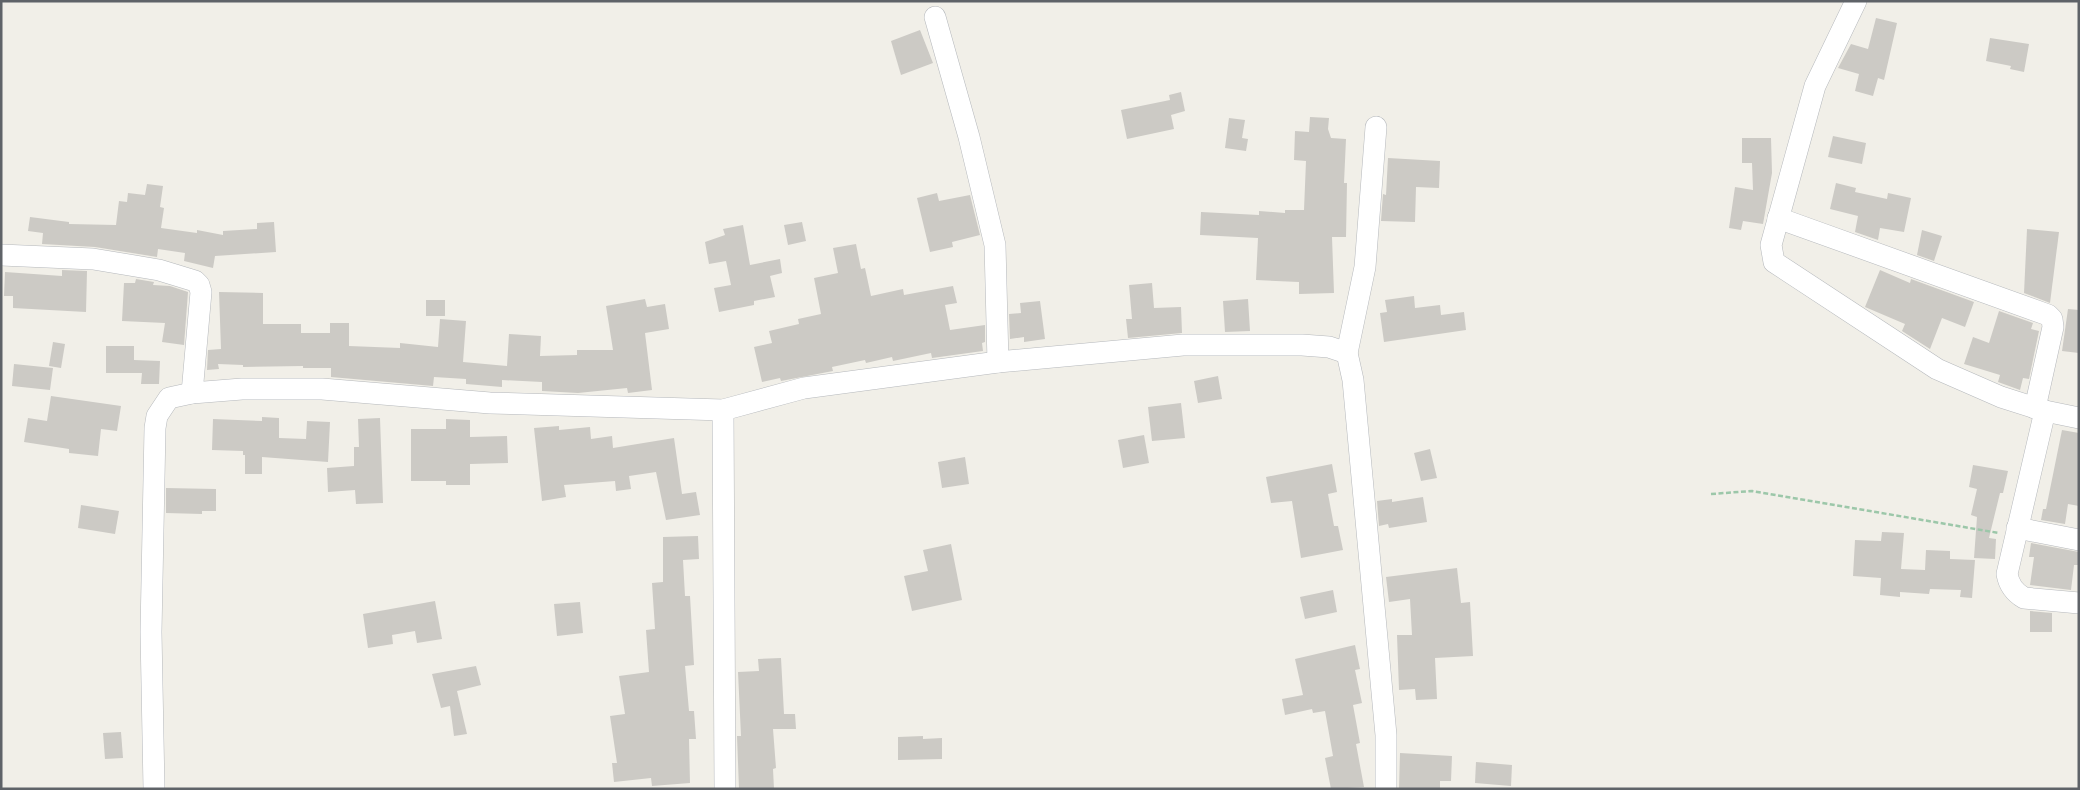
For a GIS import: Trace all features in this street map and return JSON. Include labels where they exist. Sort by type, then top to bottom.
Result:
[{"type":"street","points":[[1856,1],[1815,86],[1771,245],[1774,262],[1937,369],[2000,397],[2079,418]]},
{"type":"street","points":[[935,17],[969,137],[994,245],[998,362]]},
{"type":"street","points":[[1376,127],[1364,267],[1347,352],[1353,380],[1386,735],[1386,789]]},
{"type":"street","points":[[1778,218],[2048,315],[2052,319],[2053,327],[2040,409],[2007,574],[2008,581],[2017,594],[2024,598],[2079,604]]},
{"type":"street","points":[[1,255],[93,259],[158,270],[195,281],[199,285],[201,292],[192,393]]},
{"type":"street","points":[[154,789],[150,632],[155,428],[157,416],[169,398],[192,393],[242,389],[322,389],[490,403],[723,410],[804,388],[998,362],[1183,345],[1302,344],[1329,347],[1347,352]]},
{"type":"street","points":[[723,410],[725,789]]},
{"type":"street","points":[[2016,532],[2079,540]]},
{"type":"path","points":[[1711,494],[1752,491],[1939,522],[2016,532]]},
{"type":"building","points":[[1876,18],[1897,23],[1884,80],[1878,78],[1873,96],[1855,91],[1859,74],[1838,68],[1851,44],[1868,49]]},
{"type":"building","points":[[920,30],[933,63],[901,75],[891,41]]},
{"type":"building","points":[[1990,38],[2029,44],[2024,72],[2010,69],[2011,66],[1986,61]]},
{"type":"building","points":[[1181,92],[1185,111],[1171,115],[1174,129],[1127,139],[1121,110],[1170,100],[1169,95]]},
{"type":"building","points":[[1310,117],[1329,118],[1328,129],[1331,138],[1346,139],[1344,183],[1347,183],[1346,237],[1332,237],[1334,293],[1299,294],[1299,282],[1256,280],[1258,238],[1200,235],[1201,212],[1259,215],[1259,211],[1285,213],[1285,210],[1304,210],[1306,161],[1294,160],[1295,131],[1309,132]]},
{"type":"building","points":[[1229,118],[1245,120],[1242,138],[1248,139],[1246,151],[1225,148]]},
{"type":"building","points":[[1833,136],[1866,143],[1862,164],[1828,157]]},
{"type":"building","points":[[1742,138],[1771,138],[1772,173],[1763,224],[1743,221],[1741,230],[1729,228],[1735,187],[1753,190],[1752,163],[1742,163]]},
{"type":"building","points":[[1388,158],[1440,161],[1439,188],[1416,187],[1415,222],[1381,221],[1383,194],[1386,195]]},
{"type":"building","points":[[1836,183],[1856,188],[1855,192],[1887,199],[1888,193],[1911,198],[1904,232],[1880,228],[1878,240],[1855,232],[1858,216],[1830,209]]},
{"type":"building","points":[[147,184],[163,186],[160,207],[164,208],[161,228],[197,233],[197,230],[223,235],[223,231],[257,229],[257,223],[274,222],[276,252],[215,256],[213,268],[184,261],[185,253],[158,249],[157,257],[95,247],[42,244],[43,233],[28,231],[30,217],[69,222],[69,224],[116,225],[119,201],[127,202],[128,193],[145,195]]},
{"type":"building","points":[[937,193],[939,201],[970,195],[980,235],[952,242],[953,247],[930,252],[917,198]]},
{"type":"building","points":[[802,222],[806,241],[788,245],[784,225]]},
{"type":"building","points":[[743,225],[750,265],[780,259],[782,273],[770,276],[775,297],[754,301],[754,305],[719,312],[714,288],[731,285],[726,261],[709,264],[705,242],[725,235],[723,229]]},
{"type":"building","points":[[2027,229],[2059,232],[2050,303],[2024,293]]},
{"type":"building","points":[[1922,230],[1942,236],[1934,261],[1917,255]]},
{"type":"building","points":[[856,244],[861,269],[865,268],[871,296],[903,289],[904,295],[953,286],[957,303],[945,305],[950,330],[985,325],[985,342],[982,343],[983,351],[932,358],[931,353],[893,361],[892,357],[866,363],[865,360],[832,367],[833,371],[781,381],[780,378],[762,382],[754,347],[772,343],[769,331],[799,324],[798,319],[821,314],[814,278],[838,273],[833,248]]},
{"type":"building","points":[[62,270],[87,271],[86,312],[13,308],[13,296],[4,296],[5,272],[62,276]]},
{"type":"building","points":[[1880,270],[1910,283],[1911,279],[1974,302],[1965,327],[1942,318],[1930,349],[1902,331],[1905,324],[1865,307]]},
{"type":"building","points":[[136,279],[154,282],[153,285],[170,286],[188,292],[184,345],[162,342],[165,323],[122,321],[124,283],[135,283]]},
{"type":"building","points":[[1152,283],[1154,308],[1181,307],[1182,333],[1128,338],[1126,319],[1132,319],[1129,285]]},
{"type":"building","points":[[219,292],[263,293],[263,324],[301,324],[301,333],[330,333],[330,323],[349,323],[349,346],[400,348],[400,343],[438,347],[440,319],[466,321],[463,362],[507,366],[509,334],[541,336],[540,356],[577,355],[577,350],[613,350],[606,306],[645,299],[647,307],[665,304],[669,329],[645,333],[652,390],[628,393],[627,388],[578,393],[542,391],[542,382],[502,380],[502,387],[466,384],[466,379],[434,377],[433,386],[331,377],[331,368],[303,368],[303,366],[243,367],[243,365],[218,364],[219,369],[207,370],[208,350],[221,349]]},
{"type":"building","points":[[1414,296],[1415,308],[1440,305],[1441,315],[1464,312],[1466,330],[1384,342],[1380,313],[1387,312],[1385,300]]},
{"type":"building","points":[[1248,299],[1250,331],[1225,332],[1223,301]]},
{"type":"building","points":[[426,300],[445,300],[445,316],[426,316]]},
{"type":"building","points":[[1040,301],[1045,339],[1024,342],[1024,337],[1010,339],[1009,314],[1021,313],[1020,303]]},
{"type":"building","points":[[2068,309],[2079,310],[2079,353],[2062,351]]},
{"type":"building","points":[[1999,311],[2033,323],[2031,329],[2039,331],[2029,379],[2023,378],[2020,390],[1998,382],[2000,375],[1964,364],[1973,337],[1989,343]]},
{"type":"building","points":[[53,342],[65,344],[61,368],[49,366]]},
{"type":"building","points":[[106,346],[134,346],[134,360],[160,361],[159,384],[141,384],[142,373],[106,373]]},
{"type":"building","points":[[14,364],[53,368],[50,390],[12,386]]},
{"type":"building","points":[[1218,376],[1222,399],[1198,403],[1194,381]]},
{"type":"building","points":[[51,396],[121,406],[117,431],[101,429],[98,456],[69,453],[69,449],[24,442],[28,418],[47,421]]},
{"type":"building","points":[[1181,403],[1185,438],[1152,441],[1148,407]]},
{"type":"building","points":[[262,417],[279,418],[279,438],[306,439],[307,421],[330,422],[328,462],[262,457],[262,474],[245,474],[245,455],[243,455],[243,451],[212,450],[213,419],[262,421]]},
{"type":"building","points":[[380,418],[383,503],[356,504],[355,490],[328,492],[327,468],[354,466],[354,447],[359,447],[358,419]]},
{"type":"building","points":[[446,419],[470,420],[470,437],[507,436],[508,463],[470,464],[470,485],[446,485],[446,481],[411,481],[411,429],[446,429]]},
{"type":"building","points":[[559,426],[559,430],[590,427],[591,439],[612,436],[613,448],[674,438],[682,494],[696,492],[700,515],[666,520],[656,472],[629,476],[631,489],[616,491],[615,481],[564,485],[566,497],[542,501],[534,428]]},
{"type":"building","points":[[2062,430],[2079,433],[2079,506],[2068,504],[2065,524],[2041,520],[2043,509],[2046,509]]},
{"type":"building","points":[[1144,435],[1149,463],[1123,468],[1118,440]]},
{"type":"building","points":[[1430,449],[1437,478],[1421,481],[1414,453]]},
{"type":"building","points":[[965,457],[969,484],[942,488],[938,462]]},
{"type":"building","points":[[1332,464],[1337,492],[1328,494],[1334,526],[1338,526],[1343,550],[1301,558],[1292,501],[1271,503],[1266,477]]},
{"type":"building","points":[[1973,465],[2008,471],[2003,493],[2000,493],[1989,538],[1996,539],[1995,559],[1974,558],[1977,517],[1971,515],[1977,489],[1969,487]]},
{"type":"building","points":[[166,488],[216,489],[216,511],[202,511],[202,514],[166,513]]},
{"type":"building","points":[[1423,497],[1427,522],[1389,528],[1388,524],[1379,526],[1377,501],[1392,499],[1392,502]]},
{"type":"building","points":[[81,505],[119,511],[115,534],[78,528]]},
{"type":"building","points":[[1882,532],[1904,533],[1901,569],[1925,570],[1926,550],[1950,551],[1950,559],[1975,560],[1972,598],[1960,597],[1961,590],[1930,589],[1929,594],[1900,592],[1900,597],[1880,595],[1881,578],[1853,576],[1855,540],[1881,541]]},
{"type":"building","points":[[698,536],[699,559],[683,560],[685,596],[690,596],[694,665],[685,666],[689,711],[694,711],[696,739],[689,739],[690,783],[652,786],[651,778],[614,782],[612,763],[617,763],[610,716],[625,714],[619,676],[649,672],[646,630],[655,629],[652,583],[663,582],[663,537]]},
{"type":"building","points":[[2031,543],[2079,552],[2079,565],[2074,565],[2071,590],[2030,585],[2034,557],[2029,557]]},
{"type":"building","points":[[951,544],[962,600],[912,611],[904,576],[928,571],[923,550]]},
{"type":"building","points":[[1457,568],[1461,603],[1470,602],[1473,656],[1435,658],[1437,699],[1416,700],[1415,689],[1399,690],[1397,635],[1412,635],[1410,599],[1389,602],[1386,577]]},
{"type":"building","points":[[1333,590],[1337,612],[1305,619],[1300,597]]},
{"type":"building","points":[[435,601],[442,639],[417,643],[415,631],[392,635],[393,644],[368,648],[363,614]]},
{"type":"building","points":[[580,602],[583,633],[557,636],[554,604]]},
{"type":"building","points":[[2030,611],[2052,613],[2052,632],[2030,632]]},
{"type":"building","points":[[1355,645],[1360,669],[1355,670],[1362,703],[1353,705],[1360,743],[1356,744],[1364,787],[1331,789],[1325,758],[1333,756],[1325,711],[1313,713],[1312,709],[1285,715],[1282,699],[1303,695],[1295,659]]},
{"type":"building","points":[[781,658],[784,714],[795,714],[796,729],[773,729],[776,768],[773,769],[774,789],[739,789],[737,736],[741,736],[738,672],[759,671],[758,659]]},
{"type":"building","points":[[476,666],[481,685],[457,691],[467,734],[454,736],[450,706],[441,708],[432,674]]},
{"type":"building","points":[[121,732],[123,758],[105,759],[103,733]]},
{"type":"building","points":[[923,736],[923,739],[942,738],[942,759],[898,760],[898,737]]},
{"type":"building","points":[[1400,753],[1452,756],[1451,781],[1440,781],[1440,789],[1399,789]]},
{"type":"building","points":[[1476,762],[1512,765],[1511,786],[1475,783]]}]
